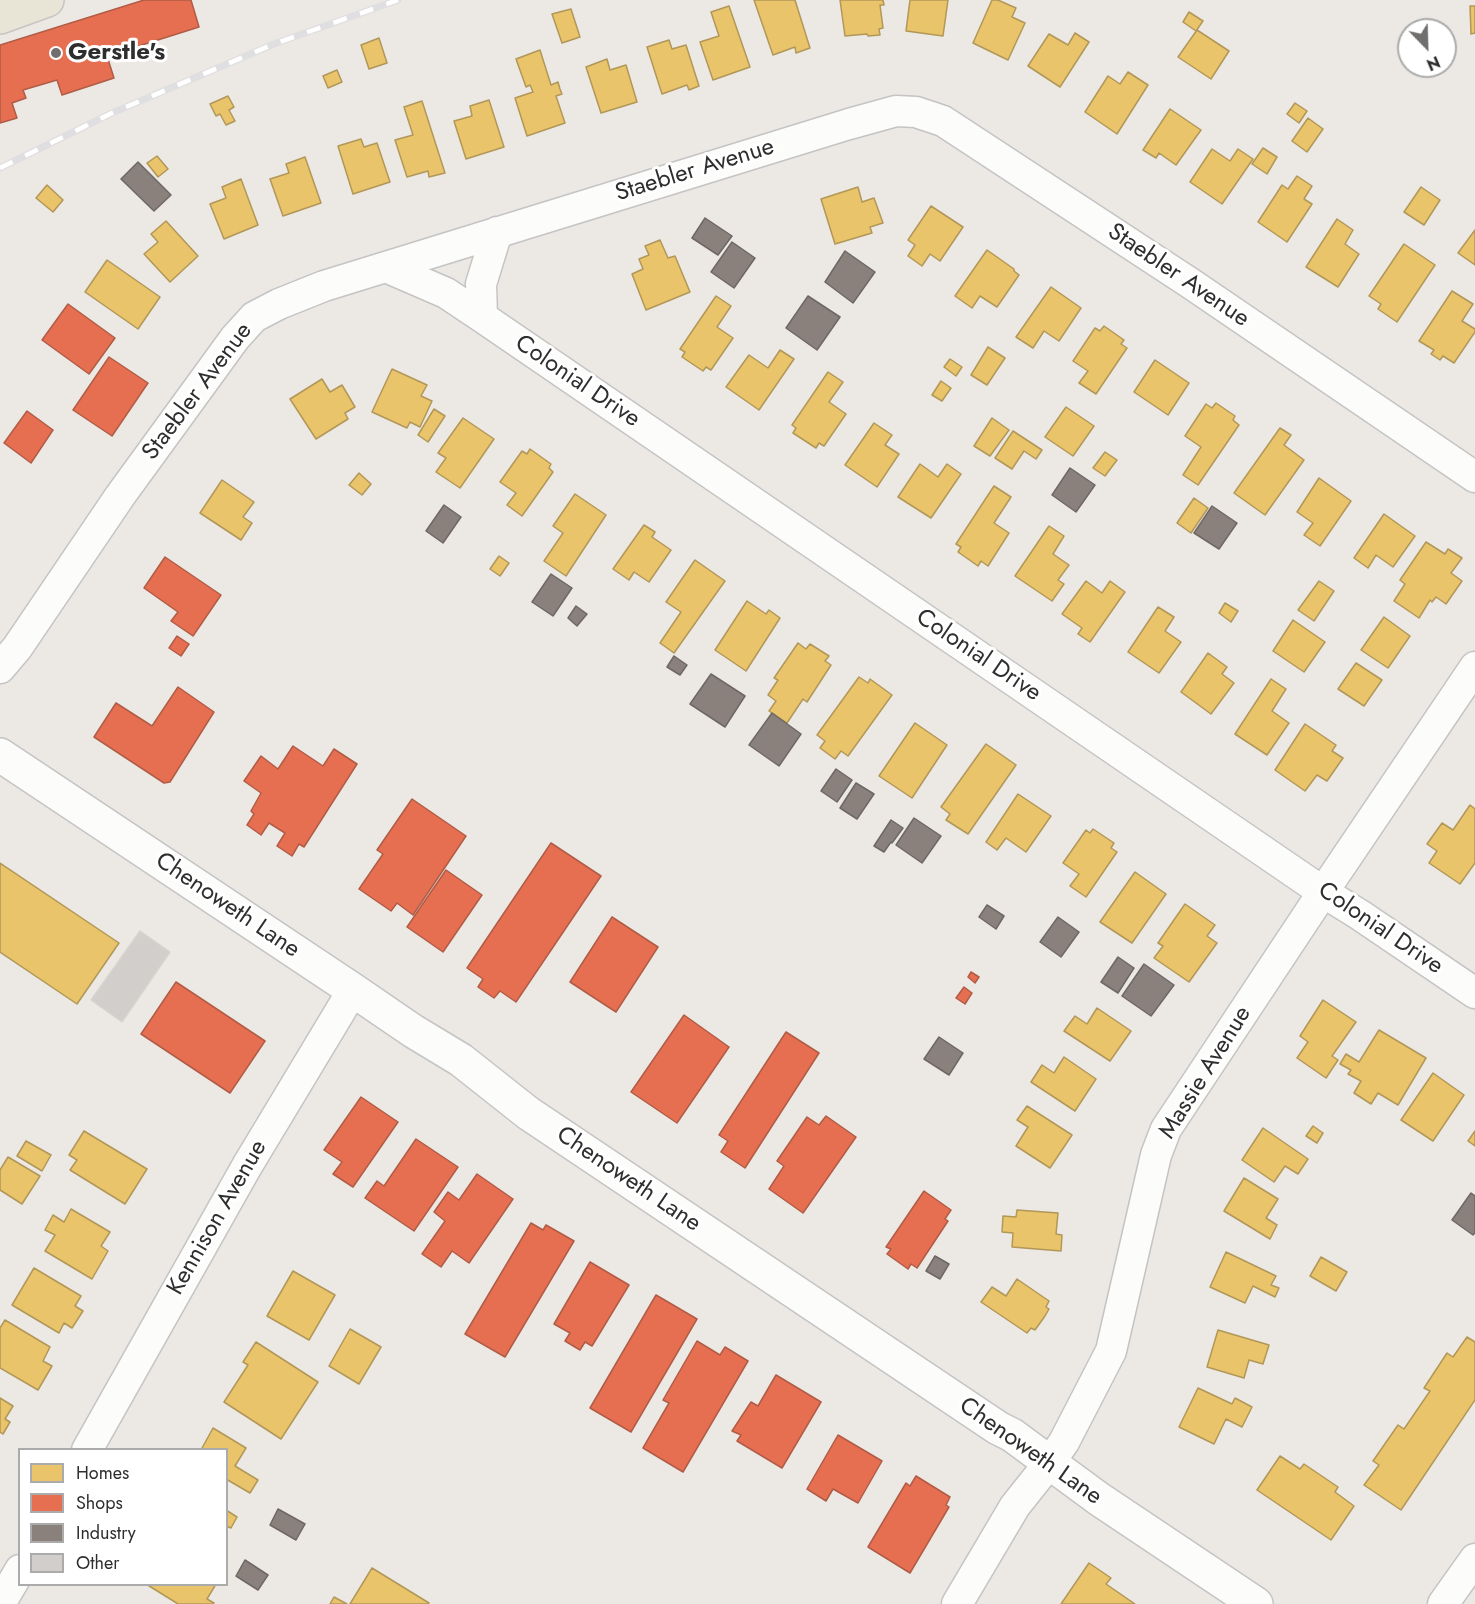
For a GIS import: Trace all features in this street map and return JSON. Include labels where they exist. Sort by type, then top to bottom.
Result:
[{"type":"main road","points":[[0,17],[47,0]]},
{"type":"main road","name":"Chenoweth Lane","points":[[0,755],[413,1031],[461,1060],[528,1113],[988,1422],[1012,1435],[1099,1499],[1256,1604]]},
{"type":"street","name":"Staebler Avenue","points":[[0,668],[17,648],[120,496],[235,338],[254,317],[324,286],[849,123],[896,111],[916,112],[944,121],[1190,283],[1475,477]]},
{"type":"street","points":[[482,317],[481,284],[497,232]]},
{"type":"street","name":"Colonial Drive","points":[[386,267],[446,293],[1323,892],[1475,993]]},
{"type":"street","name":"Massie Avenue","points":[[957,1604],[1015,1506],[1064,1442],[1111,1351],[1156,1155],[1167,1129],[1475,667]]},
{"type":"street","name":"Kennison Avenue","points":[[88,1448],[247,1166],[353,990]]},
{"type":"street","points":[[1443,1604],[1475,1559]]},
{"type":"street","points":[[0,1604],[18,1573]]},
{"type":"building: Homes","points":[[754,0],[795,0],[810,48],[796,53],[795,47],[773,55]]},
{"type":"building: Homes","points":[[840,0],[883,0],[884,5],[880,5],[883,28],[879,29],[880,35],[845,36]]},
{"type":"building: Homes","points":[[910,0],[948,0],[943,36],[906,31]]},
{"type":"building: Homes","points":[[992,0],[998,0],[1016,8],[1012,17],[1025,23],[1008,60],[973,43]]},
{"type":"building: Homes","points":[[729,6],[750,67],[713,80],[700,42],[719,36],[711,12]]},
{"type":"building: Homes","points":[[1470,6],[1475,6],[1475,33],[1471,34]]},
{"type":"building: Homes","points":[[571,9],[580,37],[562,43],[552,14]]},
{"type":"building: Homes","points":[[1189,12],[1203,21],[1196,31],[1183,22]]},
{"type":"building: Homes","points":[[1197,30],[1229,51],[1211,79],[1178,57]]},
{"type":"building: Homes","points":[[1075,33],[1089,42],[1060,87],[1028,66],[1049,34],[1068,45]]},
{"type":"building: Homes","points":[[379,38],[387,63],[369,69],[361,45]]},
{"type":"building: Homes","points":[[669,40],[672,49],[686,45],[699,86],[689,90],[687,85],[662,94],[647,47]]},
{"type":"building: Homes","points":[[540,50],[551,85],[558,82],[562,94],[556,96],[565,123],[527,136],[515,98],[533,92],[530,85],[526,87],[516,59]]},
{"type":"building: Homes","points":[[607,59],[610,70],[626,65],[637,102],[601,113],[586,67]]},
{"type":"building: Homes","points":[[337,70],[342,82],[328,88],[323,76]]},
{"type":"building: Homes","points":[[1128,72],[1148,85],[1117,134],[1085,112],[1108,76],[1120,84]]},
{"type":"building: Homes","points":[[228,96],[234,107],[229,110],[235,121],[226,125],[220,114],[216,116],[210,104]]},
{"type":"building: Homes","points":[[489,100],[504,147],[466,159],[454,121],[472,116],[470,106]]},
{"type":"building: Homes","points":[[422,101],[445,173],[429,177],[428,171],[407,177],[395,140],[413,135],[404,107]]},
{"type":"building: Homes","points":[[1295,103],[1307,111],[1299,123],[1287,114]]},
{"type":"building: Homes","points":[[1170,109],[1201,130],[1176,165],[1159,153],[1156,158],[1143,150]]},
{"type":"building: Homes","points":[[1308,118],[1323,129],[1307,152],[1292,141]]},
{"type":"building: Homes","points":[[361,139],[364,147],[377,143],[390,182],[353,194],[338,146]]},
{"type":"building: Homes","points":[[1263,148],[1277,157],[1267,174],[1252,164]]},
{"type":"building: Homes","points":[[1212,149],[1230,161],[1238,149],[1253,159],[1222,204],[1190,182]]},
{"type":"building: Homes","points":[[157,156],[168,169],[158,177],[147,163]]},
{"type":"building: Homes","points":[[305,157],[321,203],[283,216],[270,179],[289,173],[286,164]]},
{"type":"building: Homes","points":[[1297,176],[1312,186],[1304,199],[1312,204],[1287,242],[1258,222],[1282,185],[1288,189]]},
{"type":"building: Homes","points":[[241,179],[258,225],[224,239],[210,204],[226,198],[222,187]]},
{"type":"building: Homes","points":[[47,185],[63,200],[53,212],[36,198]]},
{"type":"building: Homes","points":[[858,187],[862,202],[874,198],[883,223],[870,227],[872,233],[835,244],[821,199]]},
{"type":"building: Homes","points":[[1421,187],[1440,200],[1424,225],[1404,212]]},
{"type":"building: Homes","points":[[931,206],[963,227],[940,261],[930,254],[922,266],[908,256],[915,245],[908,240]]},
{"type":"building: Homes","points":[[1337,219],[1353,230],[1345,244],[1359,254],[1338,287],[1306,267]]},
{"type":"building: Homes","points":[[166,221],[198,256],[170,282],[144,254],[158,242],[151,234]]},
{"type":"building: Homes","points":[[1475,230],[1475,265],[1458,253]]},
{"type":"building: Homes","points":[[660,240],[668,258],[675,256],[690,292],[646,310],[632,274],[643,269],[639,259],[649,255],[645,246]]},
{"type":"building: Homes","points":[[1404,244],[1435,265],[1397,322],[1378,309],[1381,304],[1369,296]]},
{"type":"building: Homes","points":[[987,250],[1019,275],[997,307],[980,296],[972,308],[955,296]]},
{"type":"building: Homes","points":[[107,260],[160,297],[138,329],[85,292]]},
{"type":"building: Homes","points":[[1051,287],[1081,308],[1059,341],[1044,331],[1033,348],[1016,337]]},
{"type":"building: Homes","points":[[1452,291],[1473,304],[1462,321],[1475,329],[1454,363],[1443,356],[1440,360],[1431,354],[1434,350],[1419,341]]},
{"type":"building: Homes","points":[[716,296],[731,306],[717,327],[733,338],[711,370],[706,367],[703,371],[682,357],[685,352],[680,349]]},
{"type":"building: Homes","points":[[1104,326],[1124,340],[1121,344],[1127,348],[1096,394],[1079,383],[1088,371],[1073,361],[1095,328],[1100,331]]},
{"type":"building: Homes","points":[[988,347],[1005,358],[987,385],[971,375]]},
{"type":"building: Homes","points":[[780,350],[794,359],[759,410],[726,387],[749,355],[768,368]]},
{"type":"building: Homes","points":[[950,359],[962,367],[956,376],[944,367]]},
{"type":"building: Homes","points":[[1155,360],[1189,383],[1168,415],[1134,392]]},
{"type":"building: Homes","points":[[392,369],[427,385],[421,396],[432,401],[420,427],[410,422],[407,428],[372,412]]},
{"type":"building: Homes","points":[[828,372],[843,382],[829,402],[846,414],[824,446],[819,443],[816,448],[793,433],[796,428],[792,425]]},
{"type":"building: Homes","points":[[322,379],[330,392],[342,385],[355,407],[345,413],[348,419],[316,439],[290,399]]},
{"type":"building: Homes","points":[[941,381],[951,388],[942,401],[932,395]]},
{"type":"building: Homes","points":[[1216,403],[1235,416],[1233,420],[1239,425],[1198,485],[1183,475],[1201,447],[1185,436],[1206,404],[1212,408]]},
{"type":"building: Homes","points":[[1066,407],[1094,426],[1073,456],[1045,437]]},
{"type":"building: Homes","points":[[434,409],[445,416],[428,442],[418,435]]},
{"type":"building: Homes","points":[[463,418],[494,439],[460,488],[436,472],[446,458],[438,453]]},
{"type":"building: Homes","points":[[992,418],[1009,430],[990,456],[974,446]]},
{"type":"building: Homes","points":[[874,423],[892,435],[885,445],[899,454],[877,487],[845,465]]},
{"type":"building: Homes","points":[[1280,428],[1291,435],[1284,445],[1304,460],[1265,515],[1234,493]]},
{"type":"building: Homes","points":[[1013,431],[1042,450],[1036,459],[1024,451],[1012,469],[995,458]]},
{"type":"building: Homes","points":[[530,449],[551,464],[549,468],[553,472],[522,516],[507,505],[516,493],[500,482],[522,451],[527,454]]},
{"type":"building: Homes","points":[[1105,452],[1117,460],[1105,476],[1093,468]]},
{"type":"building: Homes","points":[[920,464],[938,477],[947,464],[961,474],[931,518],[898,497]]},
{"type":"building: Homes","points":[[359,473],[371,484],[362,495],[349,485]]},
{"type":"building: Homes","points":[[1319,478],[1351,501],[1320,546],[1304,535],[1313,523],[1297,512]]},
{"type":"building: Homes","points":[[222,480],[254,502],[243,517],[252,523],[241,540],[200,513]]},
{"type":"building: Homes","points":[[994,486],[1011,497],[994,523],[1009,533],[988,566],[981,561],[978,566],[958,552],[961,547],[956,544]]},
{"type":"building: Homes","points":[[575,494],[606,515],[566,576],[544,561],[563,533],[553,526]]},
{"type":"building: Homes","points":[[1194,498],[1208,508],[1191,533],[1177,523]]},
{"type":"building: Homes","points":[[1384,514],[1415,536],[1393,567],[1376,555],[1368,568],[1354,558]]},
{"type":"building: Homes","points":[[644,525],[655,532],[652,537],[671,550],[649,582],[634,572],[629,580],[613,569]]},
{"type":"building: Homes","points":[[1049,526],[1064,536],[1053,554],[1069,565],[1058,580],[1064,584],[1052,601],[1015,576]]},
{"type":"building: Homes","points":[[1426,542],[1445,554],[1448,549],[1462,558],[1451,573],[1462,581],[1446,604],[1436,597],[1432,602],[1430,600],[1419,618],[1394,601],[1405,584],[1400,580]]},
{"type":"building: Homes","points":[[499,556],[509,563],[500,576],[490,569]]},
{"type":"building: Homes","points":[[695,560],[725,581],[674,653],[660,643],[681,612],[666,602]]},
{"type":"building: Homes","points":[[1086,581],[1102,593],[1110,581],[1125,592],[1090,642],[1078,634],[1082,628],[1062,614]]},
{"type":"building: Homes","points":[[1319,581],[1334,591],[1314,621],[1298,610]]},
{"type":"building: Homes","points":[[747,601],[766,614],[769,610],[780,618],[746,671],[715,650]]},
{"type":"building: Homes","points":[[1225,603],[1238,611],[1231,622],[1219,613]]},
{"type":"building: Homes","points":[[1158,607],[1174,617],[1165,631],[1181,642],[1159,673],[1128,652]]},
{"type":"building: Homes","points":[[1384,617],[1410,636],[1388,668],[1361,650]]},
{"type":"building: Homes","points":[[1293,620],[1325,642],[1304,672],[1273,651]]},
{"type":"building: Homes","points":[[798,643],[806,649],[810,644],[829,656],[825,661],[831,665],[807,702],[803,699],[787,723],[769,711],[776,701],[768,695],[778,680],[774,678]]},
{"type":"building: Homes","points":[[1208,653],[1227,667],[1222,674],[1234,683],[1211,714],[1181,692]]},
{"type":"building: Homes","points":[[1356,663],[1382,680],[1364,706],[1338,689]]},
{"type":"building: Homes","points":[[859,677],[868,683],[870,679],[892,695],[848,756],[841,751],[835,759],[820,748],[825,741],[817,735]]},
{"type":"building: Homes","points":[[1271,679],[1286,689],[1272,711],[1289,723],[1267,755],[1235,734]]},
{"type":"building: Homes","points":[[915,723],[947,745],[912,798],[879,776]]},
{"type":"building: Homes","points":[[1305,724],[1336,745],[1332,751],[1343,758],[1327,781],[1317,775],[1305,791],[1275,770]]},
{"type":"building: Homes","points":[[986,744],[1016,765],[968,834],[946,820],[950,814],[941,807]]},
{"type":"building: Homes","points":[[1018,794],[1051,816],[1026,852],[1006,838],[997,850],[986,842]]},
{"type":"building: Homes","points":[[1470,805],[1475,809],[1475,863],[1460,884],[1429,863],[1437,851],[1427,844],[1442,823],[1453,830]]},
{"type":"building: Homes","points":[[1093,829],[1114,843],[1111,848],[1117,852],[1086,897],[1070,886],[1079,874],[1063,863],[1086,830],[1090,833]]},
{"type":"building: Homes","points":[[0,863],[119,943],[77,1004],[0,952]]},
{"type":"building: Homes","points":[[1135,872],[1166,894],[1132,943],[1100,922]]},
{"type":"building: Homes","points":[[1185,904],[1215,925],[1207,936],[1217,943],[1189,982],[1154,958],[1163,946],[1158,943]]},
{"type":"building: Homes","points":[[1323,1000],[1356,1022],[1332,1056],[1338,1060],[1326,1078],[1297,1058],[1308,1042],[1300,1036]]},
{"type":"building: Homes","points":[[1097,1008],[1131,1031],[1110,1061],[1064,1031],[1075,1016],[1087,1024]]},
{"type":"building: Homes","points":[[1379,1030],[1426,1058],[1398,1105],[1378,1093],[1371,1104],[1354,1093],[1361,1081],[1348,1074],[1351,1070],[1340,1064],[1346,1054],[1359,1062]]},
{"type":"building: Homes","points":[[1064,1057],[1096,1079],[1075,1111],[1031,1082],[1042,1065],[1054,1073]]},
{"type":"building: Homes","points":[[1433,1073],[1464,1095],[1433,1141],[1401,1120]]},
{"type":"building: Homes","points":[[1027,1106],[1072,1135],[1050,1168],[1016,1146],[1028,1127],[1017,1120]]},
{"type":"building: Homes","points":[[1313,1126],[1323,1133],[1317,1143],[1306,1136]]},
{"type":"building: Homes","points":[[1263,1128],[1308,1159],[1298,1174],[1285,1166],[1274,1182],[1242,1160]]},
{"type":"building: Homes","points":[[84,1131],[147,1169],[125,1204],[70,1170],[77,1160],[69,1155]]},
{"type":"building: Homes","points":[[1475,1131],[1475,1146],[1468,1141]]},
{"type":"building: Homes","points":[[26,1141],[51,1155],[42,1171],[17,1156]]},
{"type":"building: Homes","points":[[8,1157],[40,1176],[22,1204],[0,1190],[0,1170]]},
{"type":"building: Homes","points":[[1244,1178],[1278,1199],[1266,1218],[1277,1225],[1270,1239],[1224,1211]]},
{"type":"building: Homes","points":[[71,1209],[110,1232],[101,1246],[108,1251],[92,1279],[45,1251],[55,1235],[45,1230],[53,1215],[64,1222]]},
{"type":"building: Homes","points":[[1017,1210],[1058,1213],[1056,1234],[1062,1235],[1061,1251],[1012,1247],[1013,1233],[1002,1232],[1003,1216],[1016,1217]]},
{"type":"building: Homes","points":[[1226,1252],[1276,1276],[1271,1285],[1279,1288],[1275,1297],[1253,1286],[1245,1303],[1210,1287]]},
{"type":"building: Homes","points":[[1321,1257],[1347,1272],[1336,1291],[1310,1276]]},
{"type":"building: Homes","points":[[34,1268],[81,1296],[75,1306],[83,1311],[72,1328],[64,1323],[59,1333],[12,1305]]},
{"type":"building: Homes","points":[[293,1271],[335,1295],[309,1340],[267,1316]]},
{"type":"building: Homes","points":[[1017,1279],[1049,1301],[1046,1307],[1049,1309],[1045,1316],[1035,1330],[1031,1328],[1027,1333],[981,1302],[992,1287],[1006,1296]]},
{"type":"building: Homes","points":[[5,1320],[50,1347],[43,1361],[52,1366],[38,1390],[0,1368],[0,1328]]},
{"type":"building: Homes","points":[[350,1329],[381,1347],[359,1384],[329,1366]]},
{"type":"building: Homes","points":[[1218,1330],[1269,1345],[1263,1364],[1249,1360],[1244,1378],[1207,1367]]},
{"type":"building: Homes","points":[[1467,1337],[1475,1342],[1475,1400],[1401,1510],[1364,1485],[1379,1465],[1373,1461],[1398,1425],[1404,1429],[1430,1391],[1424,1388],[1447,1353],[1453,1357]]},
{"type":"building: Homes","points":[[256,1342],[318,1382],[281,1439],[224,1402],[248,1365],[243,1362]]},
{"type":"building: Homes","points":[[1198,1388],[1232,1404],[1235,1398],[1252,1407],[1242,1427],[1226,1419],[1214,1444],[1179,1427]]},
{"type":"building: Homes","points":[[0,1398],[13,1406],[5,1419],[10,1422],[3,1434],[0,1432]]},
{"type":"building: Homes","points":[[213,1428],[246,1448],[235,1466],[258,1480],[250,1493],[228,1480],[228,1448],[202,1448]]},
{"type":"building: Homes","points":[[1280,1456],[1300,1469],[1304,1464],[1338,1487],[1335,1492],[1354,1506],[1331,1540],[1257,1490]]},
{"type":"building: Homes","points":[[228,1511],[237,1517],[231,1528],[228,1527]]},
{"type":"building: Homes","points":[[1089,1563],[1111,1578],[1106,1584],[1135,1604],[1061,1604]]},
{"type":"building: Homes","points":[[372,1568],[429,1603],[350,1604]]},
{"type":"building: Homes","points":[[149,1586],[215,1586],[207,1599],[213,1604],[178,1604]]},
{"type":"building: Homes","points":[[334,1597],[347,1604],[330,1604]]},
{"type":"building: Shops","points":[[144,0],[191,0],[199,27],[107,56],[114,78],[62,95],[57,80],[23,90],[26,98],[12,103],[17,118],[0,123],[0,45]]},
{"type":"building: Shops","points":[[68,304],[115,338],[89,374],[42,340]]},
{"type":"building: Shops","points":[[109,357],[148,383],[112,436],[73,410]]},
{"type":"building: Shops","points":[[27,411],[53,430],[31,463],[4,443]]},
{"type":"building: Shops","points":[[165,557],[221,595],[193,636],[171,621],[178,612],[144,588]]},
{"type":"building: Shops","points":[[177,636],[189,644],[181,656],[169,648]]},
{"type":"building: Shops","points":[[178,687],[214,712],[170,782],[164,783],[94,737],[116,703],[152,726]]},
{"type":"building: Shops","points":[[293,746],[323,766],[334,749],[357,764],[304,847],[299,844],[292,856],[277,846],[285,833],[269,823],[261,835],[247,825],[254,814],[251,811],[261,793],[244,781],[261,756],[278,769]]},
{"type":"building: Shops","points":[[412,799],[466,836],[413,915],[397,903],[391,911],[359,889],[383,854],[377,850]]},
{"type":"building: Shops","points":[[551,843],[601,876],[516,1002],[500,991],[494,998],[478,987],[483,979],[467,968]]},
{"type":"building: Shops","points":[[446,870],[482,895],[443,952],[407,927]]},
{"type":"building: Shops","points":[[612,917],[658,947],[616,1012],[570,982]]},
{"type":"building: Shops","points":[[971,972],[979,977],[975,983],[968,977]]},
{"type":"building: Shops","points":[[176,982],[265,1041],[230,1093],[141,1034]]},
{"type":"building: Shops","points":[[964,987],[972,993],[965,1004],[956,998]]},
{"type":"building: Shops","points":[[684,1015],[729,1047],[677,1123],[631,1092]]},
{"type":"building: Shops","points":[[786,1032],[819,1053],[745,1168],[721,1152],[728,1141],[719,1135]]},
{"type":"building: Shops","points":[[361,1097],[398,1122],[353,1187],[333,1174],[342,1162],[324,1150]]},
{"type":"building: Shops","points":[[826,1116],[856,1137],[803,1213],[769,1189],[784,1166],[777,1161],[807,1117],[819,1125]]},
{"type":"building: Shops","points":[[416,1139],[458,1167],[414,1231],[365,1198],[377,1181],[384,1186]]},
{"type":"building: Shops","points":[[477,1174],[513,1199],[469,1263],[452,1251],[441,1267],[422,1254],[445,1221],[434,1212],[448,1192],[459,1200]]},
{"type":"building: Shops","points":[[924,1191],[951,1210],[945,1219],[948,1221],[917,1268],[911,1264],[908,1269],[887,1254],[891,1249],[886,1247]]},
{"type":"building: Shops","points":[[531,1223],[543,1230],[546,1225],[574,1241],[505,1357],[465,1334]]},
{"type":"building: Shops","points":[[590,1262],[629,1285],[592,1346],[585,1342],[580,1350],[565,1341],[570,1333],[554,1324]]},
{"type":"building: Shops","points":[[656,1295],[697,1319],[631,1432],[590,1408]]},
{"type":"building: Shops","points":[[697,1341],[720,1355],[725,1347],[748,1361],[683,1472],[643,1448],[669,1403],[663,1400]]},
{"type":"building: Shops","points":[[776,1375],[821,1402],[782,1468],[737,1441],[741,1435],[732,1431],[751,1402],[758,1406]]},
{"type":"building: Shops","points":[[838,1435],[882,1461],[858,1503],[833,1489],[826,1501],[807,1489]]},
{"type":"building: Shops","points":[[916,1476],[950,1497],[946,1505],[949,1507],[910,1573],[868,1547],[906,1483],[910,1486]]},
{"type":"building: Industry","points":[[138,162],[171,195],[154,211],[121,179]]},
{"type":"building: Industry","points":[[705,218],[732,236],[718,255],[692,238]]},
{"type":"building: Industry","points":[[732,242],[755,258],[734,288],[711,272]]},
{"type":"building: Industry","points":[[845,251],[875,272],[853,303],[825,282]]},
{"type":"building: Industry","points":[[808,296],[840,317],[817,350],[786,328]]},
{"type":"building: Industry","points":[[1070,468],[1095,485],[1076,512],[1052,495]]},
{"type":"building: Industry","points":[[444,505],[461,517],[443,543],[426,531]]},
{"type":"building: Industry","points":[[1212,506],[1237,523],[1219,549],[1194,533]]},
{"type":"building: Industry","points":[[551,574],[572,588],[553,616],[532,602]]},
{"type":"building: Industry","points":[[576,606],[587,614],[577,626],[568,618]]},
{"type":"building: Industry","points":[[674,656],[687,665],[680,675],[667,667]]},
{"type":"building: Industry","points":[[711,674],[745,696],[725,727],[690,704]]},
{"type":"building: Industry","points":[[772,713],[801,734],[779,766],[749,745]]},
{"type":"building: Industry","points":[[836,769],[852,780],[837,802],[821,791]]},
{"type":"building: Industry","points":[[856,783],[874,794],[857,819],[840,808]]},
{"type":"building: Industry","points":[[914,818],[941,836],[922,863],[896,845]]},
{"type":"building: Industry","points":[[891,820],[903,828],[884,852],[874,846]]},
{"type":"building: Industry","points":[[987,905],[1004,916],[996,929],[979,917]]},
{"type":"building: Industry","points":[[1058,917],[1079,932],[1061,957],[1040,942]]},
{"type":"building: Industry","points":[[1118,957],[1134,968],[1118,993],[1101,982]]},
{"type":"building: Industry","points":[[1144,964],[1174,985],[1151,1016],[1122,996]]},
{"type":"building: Industry","points":[[939,1037],[963,1053],[949,1075],[924,1059]]},
{"type":"building: Industry","points":[[1471,1193],[1475,1196],[1475,1233],[1473,1235],[1452,1220]]},
{"type":"building: Industry","points":[[935,1256],[949,1264],[940,1279],[926,1271]]},
{"type":"building: Industry","points":[[278,1509],[305,1524],[296,1540],[270,1525]]},
{"type":"building: Industry","points":[[245,1560],[268,1575],[258,1590],[236,1576]]},
{"type":"building: Other","points":[[140,931],[170,952],[122,1022],[91,1000]]},
{"type":"railway","points":[[0,168],[112,113],[274,44],[398,0]]},
{"type":"place","name":"Gerstle's","points":[[56,53]]}]
